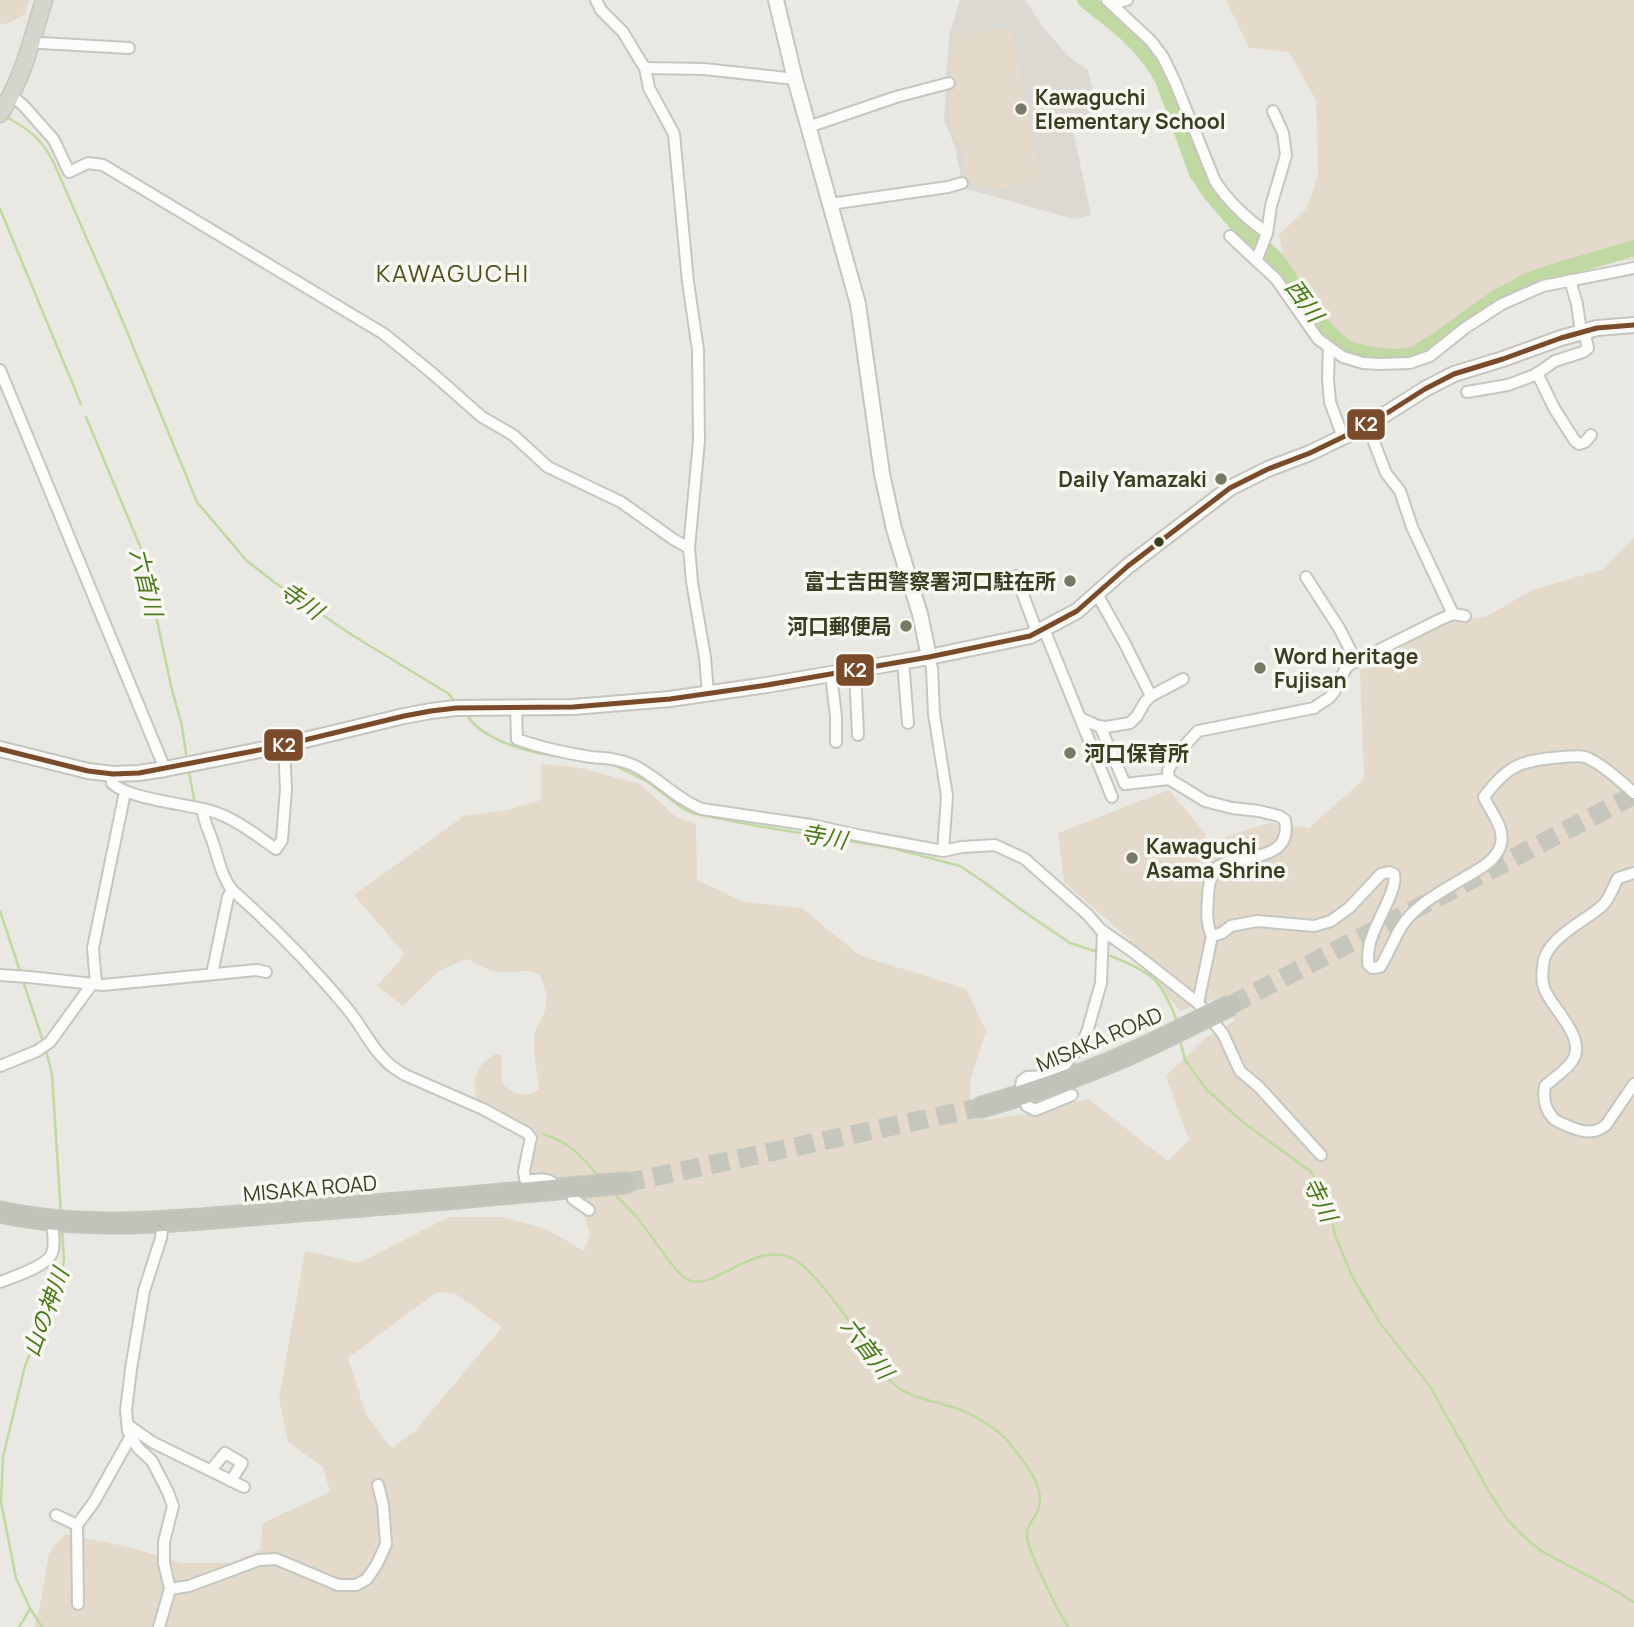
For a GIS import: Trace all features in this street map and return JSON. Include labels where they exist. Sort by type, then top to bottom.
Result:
[{"type":"highway","name":"MISAKA ROAD","points":[[982,1107],[1022,1096],[1128,1056],[1231,1005]]},
{"type":"highway","name":"MISAKA ROAD","points":[[0,1212],[60,1221],[119,1224],[163,1222],[625,1183]]},
{"type":"main road","points":[[6,104],[32,41],[44,0]]},
{"type":"street","points":[[596,0],[601,10],[623,32],[645,68],[649,89],[674,134],[688,282],[698,351],[699,441],[689,548],[708,694]]},
{"type":"street","points":[[776,0],[794,79],[858,304],[882,474],[894,529],[920,614],[932,668],[934,713],[947,796],[943,851]]},
{"type":"street","points":[[1110,2],[1127,0]]},
{"type":"street","points":[[1110,2],[1151,41],[1163,57],[1223,194],[1266,236]]},
{"type":"street","points":[[32,41],[129,48]]},
{"type":"street","points":[[645,68],[704,69],[794,79]]},
{"type":"street","points":[[808,127],[949,82]]},
{"type":"street","points":[[6,104],[23,105],[54,140],[69,172],[88,163],[103,165],[321,295],[393,341],[478,414],[513,435],[548,467],[621,502],[689,548]]},
{"type":"street","points":[[1258,257],[1266,236],[1271,206],[1286,155],[1283,133],[1273,111]]},
{"type":"street","points":[[830,204],[962,183]]},
{"type":"street","points":[[1230,236],[1258,257],[1318,339],[1343,357],[1380,365],[1410,363],[1430,356],[1465,328],[1502,304],[1543,286],[1634,268]]},
{"type":"street","points":[[1467,393],[1508,385],[1588,348],[1570,280]]},
{"type":"street","points":[[0,749],[88,771],[139,773],[284,744],[404,716],[462,708],[618,705],[708,694],[929,657],[1030,636],[1077,611],[1128,566],[1230,488],[1343,437],[1454,374],[1582,332],[1634,325]]},
{"type":"street","points":[[1564,337],[1573,355]]},
{"type":"street","points":[[1542,345],[1550,365]]},
{"type":"street","points":[[1329,348],[1330,402],[1343,437]]},
{"type":"street","points":[[1473,368],[1479,390]]},
{"type":"street","points":[[0,370],[165,769]]},
{"type":"street","points":[[1537,373],[1554,408],[1575,441],[1579,444],[1585,442],[1591,435]]},
{"type":"street","points":[[1367,424],[1386,473],[1400,491],[1412,527],[1453,614]]},
{"type":"street","points":[[1016,576],[1080,718],[1112,797]]},
{"type":"street","points":[[1306,577],[1339,628],[1356,661]]},
{"type":"street","points":[[1097,594],[1151,696]]},
{"type":"street","points":[[1169,779],[1168,771],[1176,755],[1198,731],[1314,708],[1329,698],[1345,669],[1356,661],[1453,614],[1465,616]]},
{"type":"street","points":[[903,661],[908,723]]},
{"type":"street","points":[[855,670],[858,735]]},
{"type":"street","points":[[831,674],[836,742]]},
{"type":"street","points":[[1080,718],[1100,726],[1130,723],[1151,696],[1183,679]]},
{"type":"street","points":[[516,708],[517,740],[543,748],[607,757],[632,765],[690,805],[702,809],[811,825],[943,851],[995,845],[1025,859],[1103,930],[1198,1003],[1223,1034],[1240,1071],[1259,1087],[1321,1155]]},
{"type":"street","points":[[1100,726],[1125,784],[1169,779],[1205,801],[1259,811],[1285,820],[1284,838],[1278,846],[1264,855],[1221,865],[1214,870],[1208,892],[1207,918],[1212,936],[1198,1003]]},
{"type":"street","points":[[113,774],[113,783],[125,792],[211,811],[240,825],[276,849],[282,840],[286,789],[284,744]]},
{"type":"street","points":[[1212,936],[1231,926],[1257,921],[1314,926],[1331,921],[1349,908],[1381,874],[1389,872],[1394,874],[1394,886],[1369,947],[1368,964],[1372,968],[1380,967],[1401,927],[1416,910],[1494,857],[1501,844],[1500,830],[1484,797],[1496,781],[1517,764],[1539,759],[1584,756],[1614,775],[1634,793]]},
{"type":"street","points":[[0,1066],[50,1042],[94,984],[93,948],[125,792]]},
{"type":"street","points":[[203,810],[223,876],[232,891],[290,943],[310,965],[346,1007],[389,1066],[483,1109],[530,1135],[525,1179],[544,1178],[553,1183]]},
{"type":"street","points":[[1634,873],[1618,878],[1604,905],[1558,939],[1544,958],[1543,964],[1544,986],[1575,1038],[1572,1062],[1545,1086],[1546,1106],[1555,1120],[1583,1132],[1600,1130],[1634,1084]]},
{"type":"street","points":[[212,974],[228,897],[232,891]]},
{"type":"street","points":[[1072,1095],[1035,1110],[1027,1106],[1021,1086],[1027,1077],[1049,1076],[1063,1067],[1082,1044],[1101,983],[1103,930]]},
{"type":"street","points":[[6,976],[103,985],[257,970],[266,972]]},
{"type":"street","points":[[573,1199],[589,1210]]},
{"type":"street","points":[[0,1282],[43,1264],[51,1256],[60,1221]]},
{"type":"street","points":[[159,1627],[170,1589],[164,1563],[164,1542],[173,1506],[152,1461],[138,1448],[129,1431],[126,1410],[144,1291],[163,1222]]},
{"type":"street","points":[[129,1431],[244,1487]]},
{"type":"street","points":[[78,1604],[78,1525],[94,1502],[129,1431]]},
{"type":"street","points":[[211,1470],[225,1453],[242,1464],[231,1481]]},
{"type":"street","points":[[170,1589],[189,1586],[259,1560],[276,1559],[338,1585],[356,1585],[366,1580],[386,1544],[383,1505],[378,1485]]},
{"type":"street","points":[[56,1515],[78,1525]]},
{"type":"shaded area","points":[[0,0],[29,0],[25,14],[5,25],[0,23]]},
{"type":"shaded area","name":"Kawaguchi Elementary School","points":[[960,0],[1025,0],[1043,27],[1070,58],[1088,70],[1098,113],[1071,121],[1091,215],[1076,219],[963,188],[955,147],[944,119],[946,91],[949,87],[946,77],[949,36]]},
{"type":"shaded area","points":[[1226,0],[1634,0],[1634,259],[1516,277],[1428,342],[1384,354],[1335,346],[1295,298],[1279,235],[1307,208],[1318,175],[1316,100],[1289,52],[1249,48]]},
{"type":"shaded area","points":[[997,29],[1009,31],[1013,36],[1041,179],[994,190],[968,180],[962,150],[949,118],[953,36]]},
{"type":"shaded area","points":[[1634,538],[1634,1627],[35,1627],[49,1554],[65,1534],[124,1546],[182,1563],[230,1563],[260,1550],[263,1523],[330,1492],[323,1467],[288,1442],[279,1399],[305,1251],[359,1263],[449,1217],[503,1217],[546,1229],[584,1251],[590,1234],[578,1196],[547,1175],[532,1174],[536,1140],[534,1129],[481,1104],[475,1094],[475,1077],[482,1064],[495,1054],[501,1055],[502,1083],[506,1087],[524,1095],[539,1089],[534,1053],[535,1031],[545,1012],[547,996],[540,975],[528,971],[496,971],[467,959],[440,970],[403,1006],[377,986],[404,953],[354,895],[464,816],[508,810],[541,800],[541,764],[576,767],[640,784],[675,816],[696,824],[697,880],[744,902],[802,908],[859,955],[966,989],[986,1031],[971,1077],[970,1104],[984,1120],[1027,1114],[1088,1099],[1168,1161],[1189,1140],[1166,1076],[1204,1039],[1235,1021],[1224,996],[1180,1011],[1145,968],[1129,939],[1064,882],[1058,833],[1169,790],[1205,833],[1207,844],[1269,823],[1309,828],[1364,779],[1360,671],[1447,621],[1485,617],[1533,590],[1603,569]],"holes":[[[437,1292],[456,1294],[502,1327],[415,1431],[392,1448],[366,1415],[348,1358]]]},
{"type":"waterway","name":"西川","points":[[1085,0],[1118,26],[1148,56],[1163,80],[1197,173],[1211,194],[1237,224],[1276,259],[1318,321],[1348,349],[1392,357],[1416,353],[1496,298],[1525,282],[1634,248]]},
{"type":"waterway","name":"寺川","points":[[5,116],[33,134],[53,161],[197,502],[246,560],[274,582],[352,635],[449,694],[455,702]]},
{"type":"waterway","name":"六首川","points":[[0,209],[81,404]]},
{"type":"waterway","name":"六首川","points":[[86,417],[142,551],[186,754]]},
{"type":"waterway","name":"寺川","points":[[464,712],[475,725],[495,739],[533,752],[570,758]]},
{"type":"waterway","name":"寺川","points":[[612,764],[648,782],[692,813],[892,848],[960,866],[1070,943],[1098,952]]},
{"type":"waterway","name":"六首川","points":[[189,772],[195,804]]},
{"type":"waterway","name":"六首川","points":[[197,813],[200,821]]},
{"type":"waterway","name":"六首川","points":[[202,828],[211,854]]},
{"type":"waterway","name":"山の神川","points":[[0,911],[20,971]]},
{"type":"waterway","name":"寺川","points":[[1105,954],[1154,979],[1168,1000],[1177,1023]]},
{"type":"waterway","name":"山の神川","points":[[23,981],[43,1041]]},
{"type":"waterway","name":"寺川","points":[[1180,1040],[1185,1060],[1207,1090],[1244,1123],[1310,1171],[1319,1184],[1330,1211],[1335,1235],[1353,1278],[1380,1323],[1429,1385],[1508,1520],[1541,1551],[1634,1602]]},
{"type":"waterway","name":"山の神川","points":[[45,1047],[52,1074],[61,1215]]},
{"type":"waterway","name":"六首川","points":[[374,1055],[384,1068],[400,1078]]},
{"type":"waterway","name":"六首川","points":[[543,1134],[574,1150],[598,1176]]},
{"type":"waterway","name":"六首川","points":[[617,1197],[636,1216],[676,1270],[695,1282],[707,1280],[763,1256],[779,1255],[794,1259],[824,1288],[885,1375],[896,1386],[917,1397],[969,1414],[1004,1437],[1025,1463],[1038,1489],[1039,1507],[1028,1528],[1028,1542],[1046,1586],[1068,1627]]},
{"type":"waterway","name":"山の神川","points":[[42,1627],[16,1578],[1,1502],[3,1457],[25,1366],[59,1280],[64,1260],[62,1228]]},
{"type":"waterway","points":[[19,1627],[30,1609]]},
{"type":"tunnel","points":[[1231,1005],[1634,795]]},
{"type":"tunnel","points":[[625,1183],[982,1107]]},
{"type":"transit line","name":"K2","points":[[0,749],[88,771],[139,773],[280,746],[431,711],[456,708],[573,707],[670,699],[929,657],[1030,636],[1077,611],[1128,566],[1230,488],[1343,437],[1454,374],[1597,328],[1634,325]]},
{"type":"place","name":"Kawaguchi Elementary School","points":[[1021,109]]},
{"type":"place","name":"Daily Yamazaki","points":[[1221,479]]},
{"type":"place","name":"富士吉田警察署河口駐在所","points":[[1070,581]]},
{"type":"place","name":"河口郵便局","points":[[906,626]]},
{"type":"place","name":"Word heritage Fujisan","points":[[1260,668]]},
{"type":"place","name":"河口保育所","points":[[1070,753]]},
{"type":"place","name":"Kawaguchi Asama Shrine","points":[[1132,858]]},
{"type":"district","name":"KAWAGUCHI","points":[[453,272]]}]
